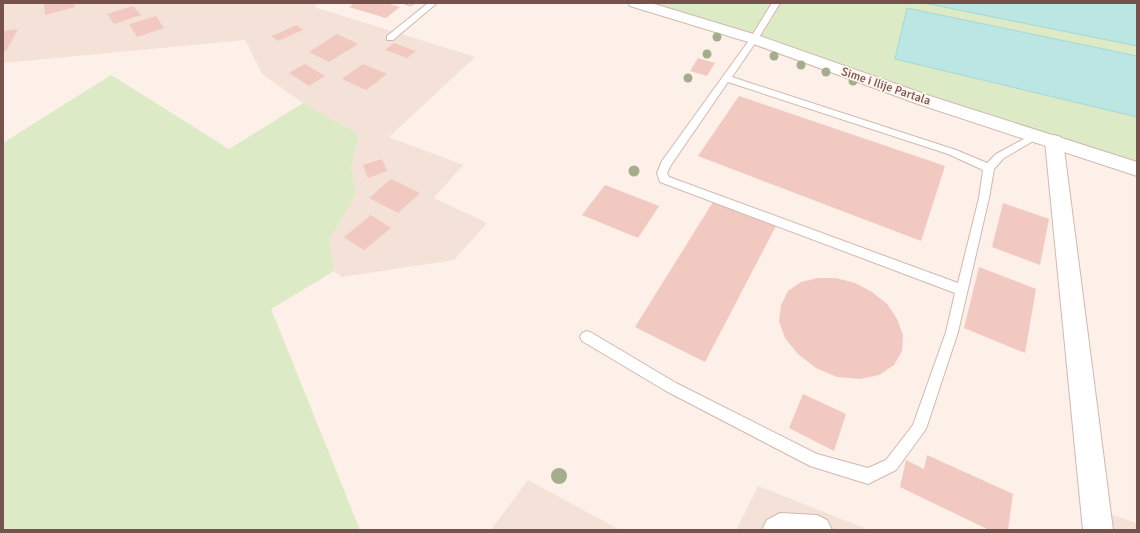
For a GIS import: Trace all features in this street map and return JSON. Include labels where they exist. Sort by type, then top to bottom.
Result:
[{"type":"street","name":"Sime i Ilije Partala","points":[[635,3],[754,39],[924,100],[1046,138],[1137,169]]},
{"type":"street","points":[[1046,138],[1098,530]]},
{"type":"street","points":[[777,530],[780,528],[817,530]]},
{"type":"lane","points":[[390,38],[433,3]]},
{"type":"lane","points":[[776,3],[727,79],[666,164],[662,173],[664,178],[962,290]]},
{"type":"lane","points":[[727,79],[952,152],[989,168]]},
{"type":"lane","points":[[587,338],[671,387],[815,461],[868,476],[891,465],[919,429],[952,332],[984,198],[989,168],[1000,156],[1046,138]]},
{"type":"shaded area","points":[[3,3],[319,3],[314,7],[475,57],[389,137],[463,165],[434,198],[487,223],[454,260],[342,277],[334,271],[329,240],[356,194],[351,168],[359,136],[303,103],[262,74],[245,40],[3,63]]},
{"type":"shaded area","points":[[528,480],[620,530],[491,530]]},
{"type":"shaded area","points":[[758,486],[869,530],[736,530]]},
{"type":"shaded area","points":[[1084,506],[1137,523],[1137,530],[1086,530]]},
{"type":"green space","points":[[635,3],[1137,3],[1137,169]]},
{"type":"green space","points":[[111,75],[229,149],[303,103],[359,135],[351,168],[356,194],[329,240],[334,271],[271,309],[360,530],[3,530],[3,143]]},
{"type":"water","points":[[924,3],[1137,3],[1137,46]]},
{"type":"water","points":[[907,8],[1137,56],[1137,117],[895,59]]},
{"type":"building","points":[[44,3],[74,3],[75,7],[45,15]]},
{"type":"building","points":[[355,3],[387,3],[400,7],[386,18],[349,7]]},
{"type":"building","points":[[133,6],[141,15],[114,24],[107,14]]},
{"type":"building","points":[[156,16],[164,28],[137,37],[129,24]]},
{"type":"building","points":[[297,25],[303,30],[278,41],[271,36]]},
{"type":"building","points":[[18,29],[6,51],[3,51],[3,31]]},
{"type":"building","points":[[337,34],[358,44],[329,62],[309,52]]},
{"type":"building","points":[[394,43],[416,51],[407,58],[385,50]]},
{"type":"building","points":[[698,58],[715,63],[707,76],[690,71]]},
{"type":"building","points":[[305,64],[325,76],[309,86],[289,73]]},
{"type":"building","points":[[363,64],[387,74],[366,90],[342,79]]},
{"type":"building","points":[[739,96],[945,166],[921,241],[698,156]]},
{"type":"building","points":[[382,159],[387,171],[368,178],[363,165]]},
{"type":"building","points":[[391,179],[420,193],[398,213],[369,198]]},
{"type":"building","points":[[605,185],[659,206],[638,238],[582,215]]},
{"type":"building","points":[[713,202],[776,226],[705,362],[635,327]]},
{"type":"building","points":[[1003,203],[1049,219],[1040,265],[992,247]]},
{"type":"building","points":[[371,215],[391,228],[364,250],[344,237]]},
{"type":"building","points":[[979,267],[1036,289],[1025,353],[964,328]]},
{"type":"building","points":[[818,278],[836,278],[855,283],[872,292],[887,304],[897,319],[903,335],[902,351],[894,365],[879,375],[860,379],[837,377],[816,368],[798,354],[785,338],[779,321],[781,305],[788,291],[801,282]]},
{"type":"building","points":[[803,394],[846,414],[834,451],[789,428]]},
{"type":"building","points":[[927,455],[1013,494],[1008,530],[989,530],[900,487],[906,460],[924,469]]}]
